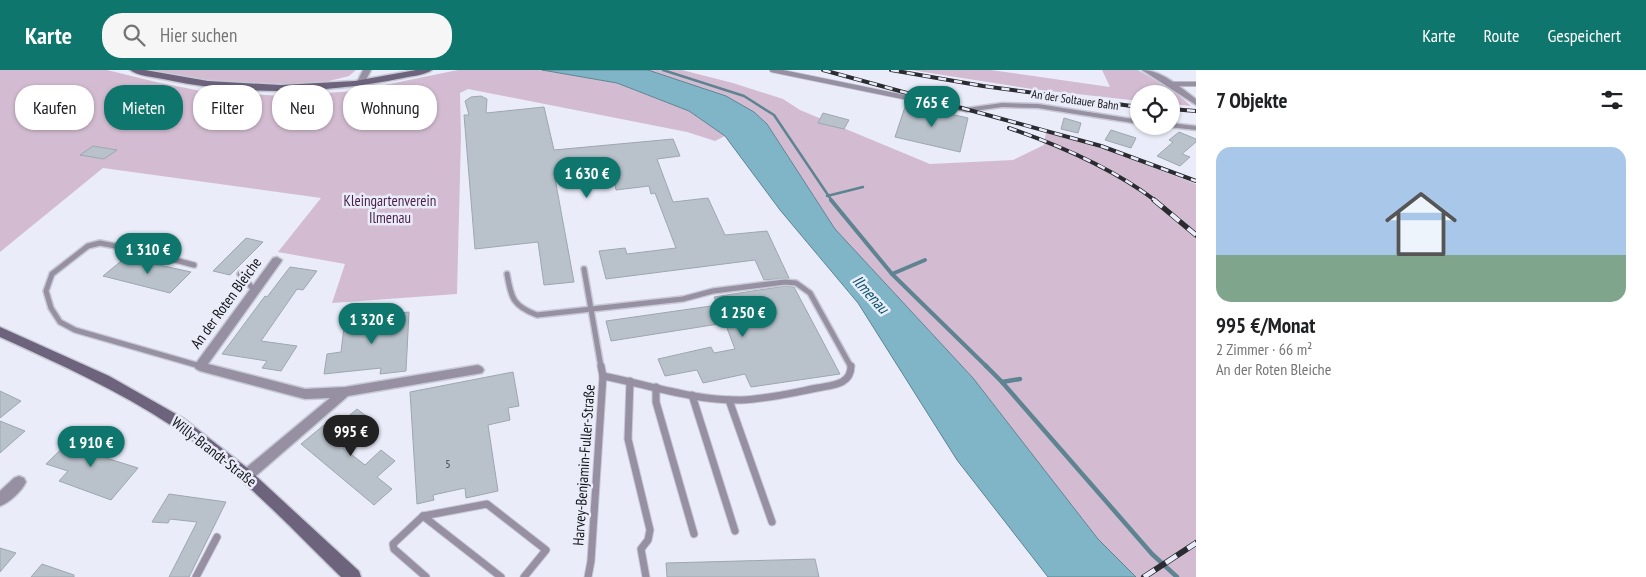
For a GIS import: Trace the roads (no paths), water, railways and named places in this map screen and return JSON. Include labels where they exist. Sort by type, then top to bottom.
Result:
[{"type":"main road","points":[[134,70],[166,78],[223,86],[289,88],[360,84],[428,70]]},
{"type":"main road","name":"Willy-Brandt-Straße","points":[[0,332],[114,386],[146,403],[201,438],[246,476],[353,577]]},
{"type":"street","points":[[360,84],[367,70]]},
{"type":"street","points":[[1146,70],[1172,84],[1196,103]]},
{"type":"street","name":"An der Soltauer Bahn","points":[[967,110],[1002,105],[1038,106],[1130,121]]},
{"type":"street","points":[[1180,126],[1196,128]]},
{"type":"street","name":"An der Roten Bleiche","points":[[277,260],[200,366],[306,394],[345,392],[478,370]]},
{"type":"street","points":[[246,476],[345,392]]},
{"type":"street","points":[[0,500],[19,482]]},
{"type":"lane","name":"An der Soltauer Bahn","points":[[772,70],[967,110]]},
{"type":"lane","points":[[1172,84],[1196,85]]},
{"type":"lane","points":[[194,265],[141,250],[100,243],[88,246],[52,274],[46,290],[51,308],[60,322],[75,330],[200,366]]},
{"type":"lane","name":"Harvey-Benjamin-Fuller-Straße","points":[[584,269],[601,354],[603,376],[591,561],[588,577]]},
{"type":"lane","points":[[240,274],[255,291]]},
{"type":"lane","points":[[507,274],[511,296],[520,310],[537,315],[683,299],[713,291],[786,282],[796,283],[810,293],[850,364],[852,372],[848,380],[842,383],[770,396],[729,400],[603,376]]},
{"type":"lane","points":[[630,381],[628,439],[650,530],[648,540],[641,549],[646,577]]},
{"type":"lane","points":[[656,387],[656,402],[694,534]]},
{"type":"lane","points":[[692,394],[735,531]]},
{"type":"lane","points":[[729,400],[772,522]]},
{"type":"lane","points":[[426,577],[394,549],[393,544],[423,516],[487,504],[546,550],[524,577]]},
{"type":"lane","points":[[423,516],[501,577]]},
{"type":"lane","points":[[196,577],[217,537]]},
{"type":"water","name":"Ilmenau","points":[[542,70],[648,70],[726,96],[754,112],[767,124],[835,229],[973,378],[1098,539],[1136,577],[1048,577],[957,460],[858,303],[780,210],[725,136],[689,111],[617,83]]},
{"type":"waterway","points":[[663,70],[744,96],[774,115],[828,196]]},
{"type":"waterway","points":[[828,196],[863,187]]},
{"type":"waterway","points":[[828,196],[832,201]]},
{"type":"waterway","points":[[831,200],[892,274]]},
{"type":"waterway","points":[[892,274],[925,260]]},
{"type":"waterway","points":[[892,274],[987,367]]},
{"type":"waterway","points":[[987,367],[1002,382]]},
{"type":"waterway","points":[[1002,382],[1020,379]]},
{"type":"waterway","points":[[1002,382],[1152,554],[1177,577]]},
{"type":"railway","points":[[823,70],[1101,146],[1196,181]]},
{"type":"railway","points":[[891,70],[983,86],[1130,106]]},
{"type":"railway","points":[[1180,110],[1196,111]]},
{"type":"railway","points":[[1009,128],[1048,142],[1086,159],[1122,178],[1156,201]]},
{"type":"railway","points":[[1154,200],[1196,235]]},
{"type":"railway","points":[[1144,577],[1196,543]]},
{"type":"park label","name":"Kleingartenverein Ilmenau","points":[[390,210]]}]
